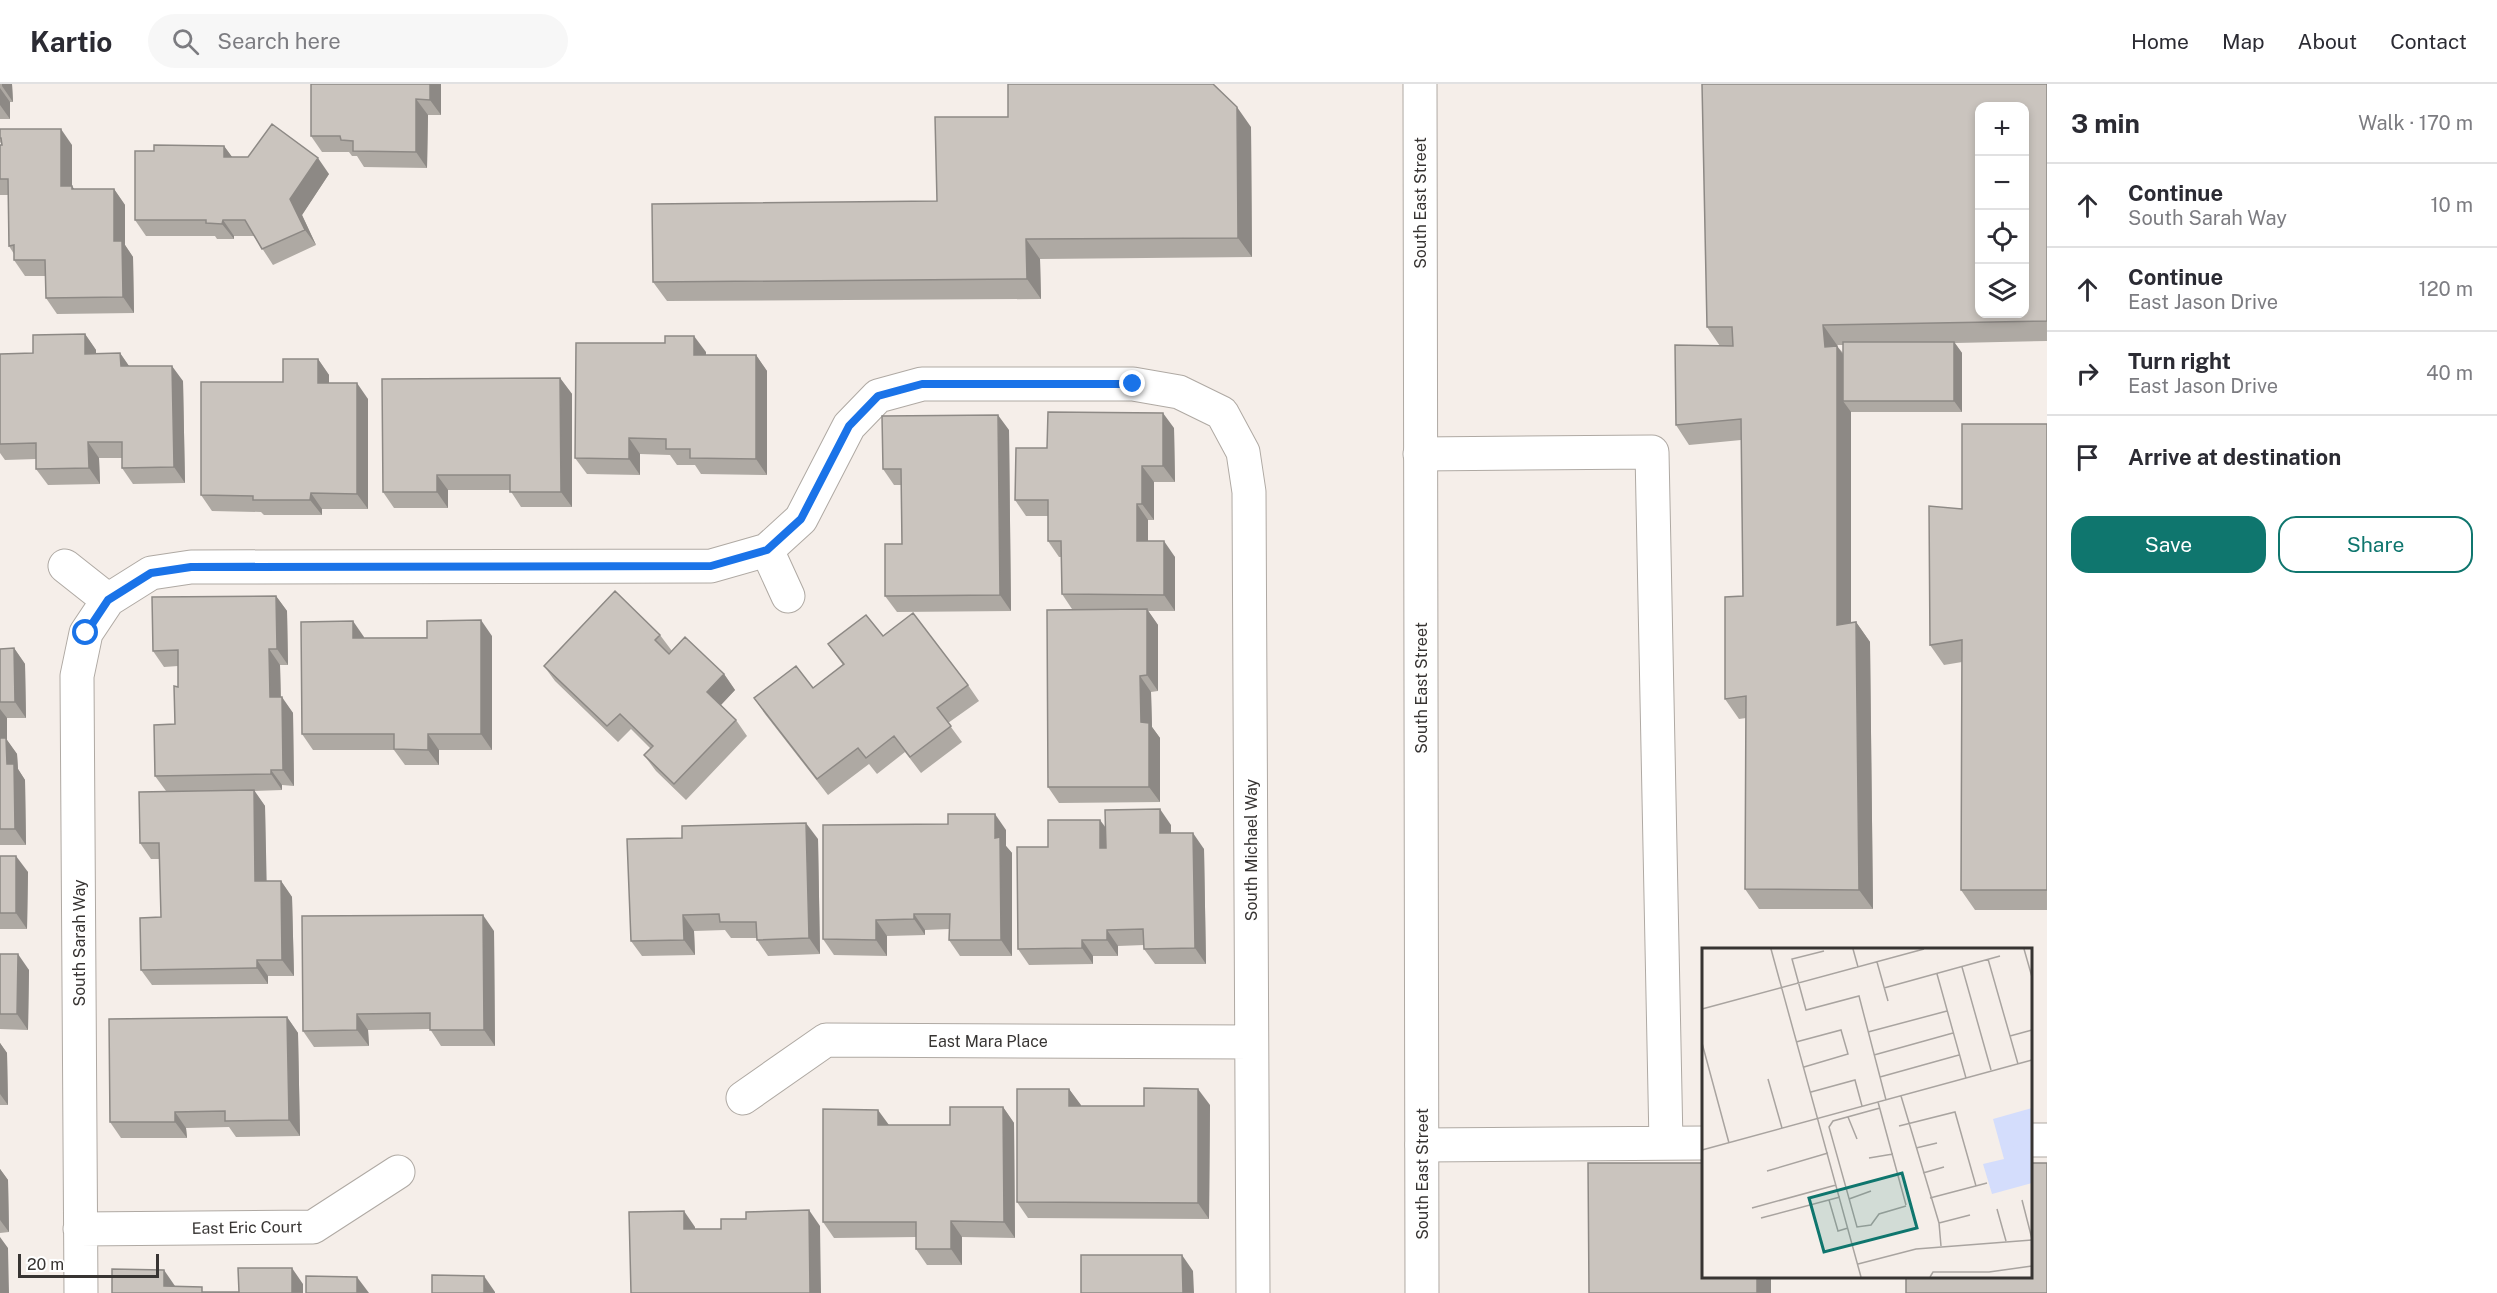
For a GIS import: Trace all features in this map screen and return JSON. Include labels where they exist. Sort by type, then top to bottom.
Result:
[{"type":"street","name":"South East Street","points":[[1420,84],[1422,1293]]},
{"type":"street","name":"South Michael Way","points":[[767,550],[801,519],[849,426],[878,396],[922,384],[1133,384],[1179,392],[1222,413],[1243,452],[1249,492],[1253,1293]]},
{"type":"street","points":[[1420,454],[1652,452],[1666,1143]]},
{"type":"street","points":[[65,566],[108,600],[151,573],[191,567],[711,566],[767,550],[788,596]]},
{"type":"street","name":"South Sarah Way","points":[[81,1293],[77,676],[86,633],[108,600]]},
{"type":"street","name":"East Mara Place","points":[[743,1098],[826,1040],[1251,1042]]},
{"type":"street","points":[[1422,1145],[1702,1143]]},
{"type":"street","name":"East Eric Court","points":[[80,1229],[313,1227],[398,1172]]},
{"type":"building","points":[[311,84],[430,84],[430,100],[416,99],[416,152],[353,151],[353,141],[341,140],[340,136],[311,136]]},
{"type":"building","points":[[1008,84],[1213,84],[1237,107],[1238,238],[1026,239],[1027,279],[653,282],[652,204],[937,201],[935,117],[1008,117]]},
{"type":"building","points":[[1702,84],[2047,84],[2047,321],[1823,325],[1825,347],[1837,346],[1837,625],[1856,622],[1859,890],[1745,889],[1746,696],[1725,699],[1725,597],[1743,596],[1741,419],[1676,425],[1675,345],[1733,346],[1732,327],[1707,327]]},
{"type":"building","points":[[272,124],[318,158],[290,199],[305,230],[262,249],[245,220],[223,220],[222,224],[206,223],[206,220],[135,220],[135,151],[154,151],[154,145],[224,146],[224,157],[248,157]]},
{"type":"building","points":[[0,129],[61,129],[61,186],[72,186],[72,189],[114,189],[114,241],[122,241],[123,297],[46,298],[45,260],[14,260],[14,245],[9,246],[8,179],[0,179],[0,145],[2,145]]},
{"type":"building","points":[[85,334],[85,354],[120,353],[121,366],[172,366],[174,467],[122,468],[122,442],[88,442],[89,468],[36,469],[36,443],[0,444],[0,354],[33,353],[33,335]]},
{"type":"building","points":[[665,336],[694,336],[694,355],[756,355],[756,459],[690,458],[690,449],[666,449],[666,439],[629,438],[629,459],[575,458],[576,343],[665,343]]},
{"type":"building","points":[[1843,342],[1954,342],[1954,401],[1843,401]]},
{"type":"building","points":[[283,359],[318,359],[318,383],[357,383],[357,494],[311,493],[310,500],[253,500],[253,496],[201,495],[201,382],[283,382]]},
{"type":"building","points":[[560,378],[561,492],[510,492],[510,475],[437,475],[437,492],[383,492],[382,379]]},
{"type":"building","points":[[1048,412],[1163,413],[1163,466],[1142,466],[1142,504],[1137,504],[1137,541],[1164,541],[1164,595],[1062,594],[1061,541],[1048,541],[1048,500],[1015,500],[1016,448],[1047,448]]},
{"type":"building","points":[[998,415],[1000,595],[885,596],[885,544],[902,544],[901,469],[883,469],[882,416]]},
{"type":"building","points":[[1962,424],[2047,424],[2047,890],[1961,890],[1962,640],[1930,645],[1929,506],[1962,509]]},
{"type":"building","points":[[615,591],[660,635],[655,640],[669,654],[685,637],[724,674],[707,692],[736,720],[674,784],[644,755],[653,746],[620,714],[607,726],[544,666]]},
{"type":"building","points":[[276,596],[277,649],[269,649],[270,697],[282,697],[283,770],[271,770],[271,774],[155,776],[154,725],[175,724],[174,686],[178,687],[178,650],[153,651],[152,597]]},
{"type":"building","points":[[1147,609],[1147,675],[1140,676],[1141,722],[1149,723],[1149,787],[1048,787],[1047,610]]},
{"type":"building","points":[[913,613],[968,685],[937,708],[951,726],[910,757],[894,736],[866,758],[858,748],[817,779],[754,698],[796,666],[813,688],[844,664],[828,644],[866,615],[883,636]]},
{"type":"building","points":[[481,620],[481,734],[428,734],[428,750],[394,749],[394,734],[302,734],[301,622],[353,621],[353,638],[427,638],[427,621]]},
{"type":"building","points":[[14,648],[15,702],[0,702],[0,649]]},
{"type":"building","points":[[0,738],[6,738],[7,764],[14,764],[15,829],[0,829]]},
{"type":"building","points":[[254,790],[255,881],[281,881],[282,960],[257,960],[257,968],[141,970],[140,918],[161,917],[159,843],[140,843],[139,792]]},
{"type":"building","points":[[1160,809],[1160,833],[1193,833],[1195,948],[1144,949],[1143,929],[1107,930],[1107,940],[1082,940],[1082,948],[1018,949],[1017,847],[1048,847],[1048,820],[1100,820],[1100,848],[1106,848],[1105,810]]},
{"type":"building","points":[[948,814],[995,814],[995,838],[1000,837],[1001,940],[949,940],[950,914],[914,914],[914,919],[876,920],[876,940],[823,939],[823,825],[948,824]]},
{"type":"building","points":[[806,823],[809,938],[757,940],[756,922],[720,922],[719,914],[683,915],[684,940],[631,941],[627,839],[682,838],[682,826]]},
{"type":"building","points":[[0,856],[16,856],[16,913],[0,913]]},
{"type":"building","points":[[483,915],[484,1030],[430,1030],[430,1013],[357,1014],[357,1030],[303,1031],[302,916]]},
{"type":"building","points":[[0,954],[18,954],[17,1014],[0,1014]]},
{"type":"building","points":[[287,1017],[289,1120],[225,1121],[225,1111],[175,1112],[175,1122],[110,1122],[109,1019]]},
{"type":"building","points":[[1144,1088],[1198,1089],[1198,1203],[1017,1202],[1017,1089],[1069,1089],[1069,1106],[1144,1106]]},
{"type":"building","points":[[950,1107],[1003,1107],[1004,1222],[951,1221],[951,1249],[916,1249],[916,1222],[823,1222],[823,1109],[878,1110],[878,1125],[950,1125]]},
{"type":"building","points":[[1588,1163],[1702,1163],[1702,1278],[1757,1278],[1757,1293],[1589,1293]]},
{"type":"building","points":[[2032,1163],[2047,1163],[2047,1293],[1906,1293],[1906,1278],[2032,1278]]},
{"type":"building","points":[[809,1210],[810,1293],[631,1293],[629,1212],[684,1211],[684,1229],[721,1229],[721,1219],[746,1219],[746,1212]]},
{"type":"building","points":[[1081,1255],[1182,1255],[1183,1293],[1081,1293]]},
{"type":"building","points":[[238,1268],[292,1268],[292,1293],[112,1293],[112,1269],[164,1270],[164,1286],[202,1287],[202,1292],[239,1292]]},
{"type":"building","points":[[432,1275],[484,1276],[484,1293],[432,1293]]},
{"type":"building","points":[[306,1276],[357,1277],[357,1293],[306,1293]]},
{"type":"route","points":[[86,633],[108,600],[151,573],[191,567],[711,566],[767,550],[801,519],[849,426],[878,396],[922,384],[1133,384]]}]
